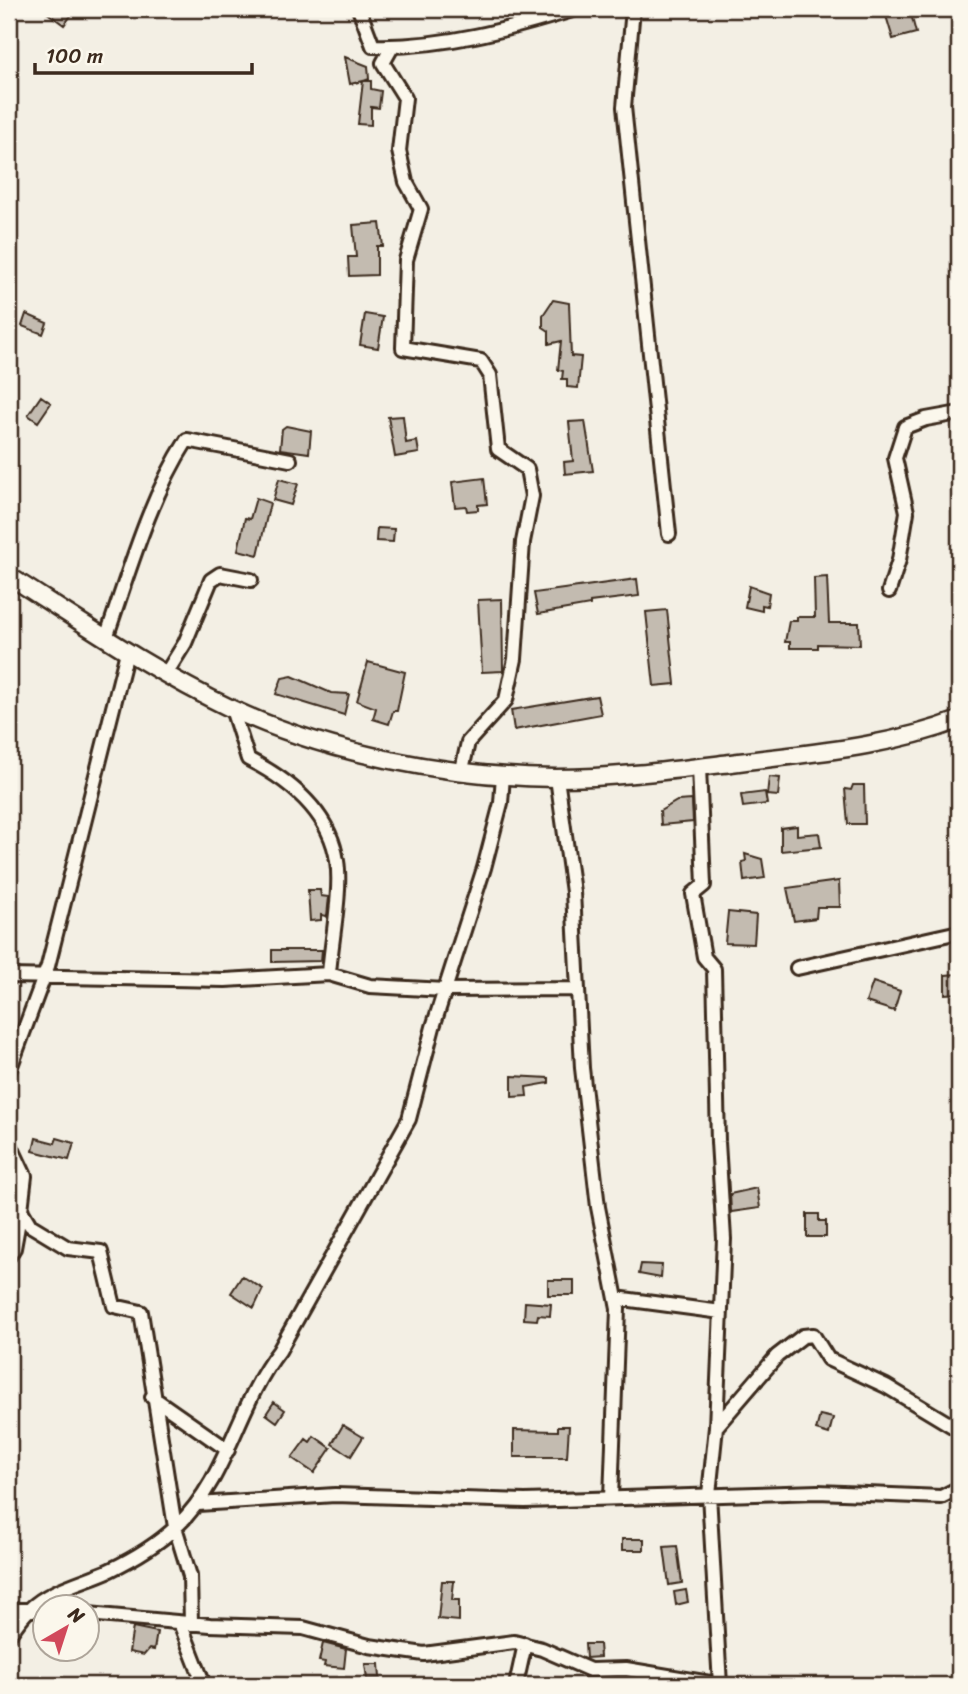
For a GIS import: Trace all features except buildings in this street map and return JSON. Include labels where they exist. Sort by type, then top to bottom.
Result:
[{"type":"street","points":[[359,9],[373,46],[392,47],[448,40],[524,25],[576,9]]},
{"type":"street","points":[[632,9],[624,107],[669,534]]},
{"type":"street","points":[[392,47],[383,63],[405,98],[399,151],[406,183],[421,209],[406,260],[403,348],[481,361],[490,375],[498,449],[527,469],[532,496],[523,542],[520,614],[506,700],[468,742],[462,770]]},
{"type":"street","points":[[889,591],[899,560],[907,512],[895,458],[905,427],[926,419],[959,414]]},
{"type":"street","points":[[106,638],[173,462],[187,440],[290,460]]},
{"type":"street","points":[[167,673],[185,643],[211,580],[220,574],[251,580]]},
{"type":"street","points":[[9,576],[127,652],[232,709],[342,749],[386,760],[503,775],[557,778],[699,767],[863,747],[959,720]]},
{"type":"street","points":[[9,1071],[44,977],[127,652]]},
{"type":"street","points":[[232,709],[248,759],[271,771],[300,792],[327,826],[338,861],[329,974]]},
{"type":"street","points":[[102,1615],[186,1623],[303,1628],[369,1646],[424,1654],[463,1646],[525,1644],[590,1670],[634,1670],[721,1685],[709,1494],[716,1427],[724,1238],[718,1142],[714,969],[704,957],[693,894],[704,886],[699,767]]},
{"type":"street","points":[[9,1635],[30,1609],[56,1593],[110,1570],[175,1527],[198,1504],[228,1450],[266,1368],[279,1351],[409,1119],[491,841],[503,790],[503,775]]},
{"type":"street","points":[[557,778],[573,892],[582,1068],[598,1208],[616,1298],[611,1498]]},
{"type":"street","points":[[797,968],[959,932]]},
{"type":"street","points":[[9,976],[225,979],[329,974],[370,986],[445,990],[578,989]]},
{"type":"street","points":[[9,1142],[25,1176],[14,1248],[9,1256]]},
{"type":"street","points":[[20,1210],[30,1225],[68,1248],[101,1252],[114,1306],[141,1312],[152,1397],[175,1527],[190,1576],[186,1623],[204,1685]]},
{"type":"street","points":[[616,1298],[721,1311]]},
{"type":"street","points":[[716,1427],[757,1381],[762,1370],[808,1333],[816,1338],[828,1359],[886,1386],[959,1430]]},
{"type":"street","points":[[152,1397],[228,1450]]},
{"type":"street","points":[[198,1504],[335,1496],[473,1501],[818,1492],[941,1497],[959,1488]]},
{"type":"street","points":[[9,1611],[30,1609]]},
{"type":"street","points":[[516,1685],[525,1644]]}]
